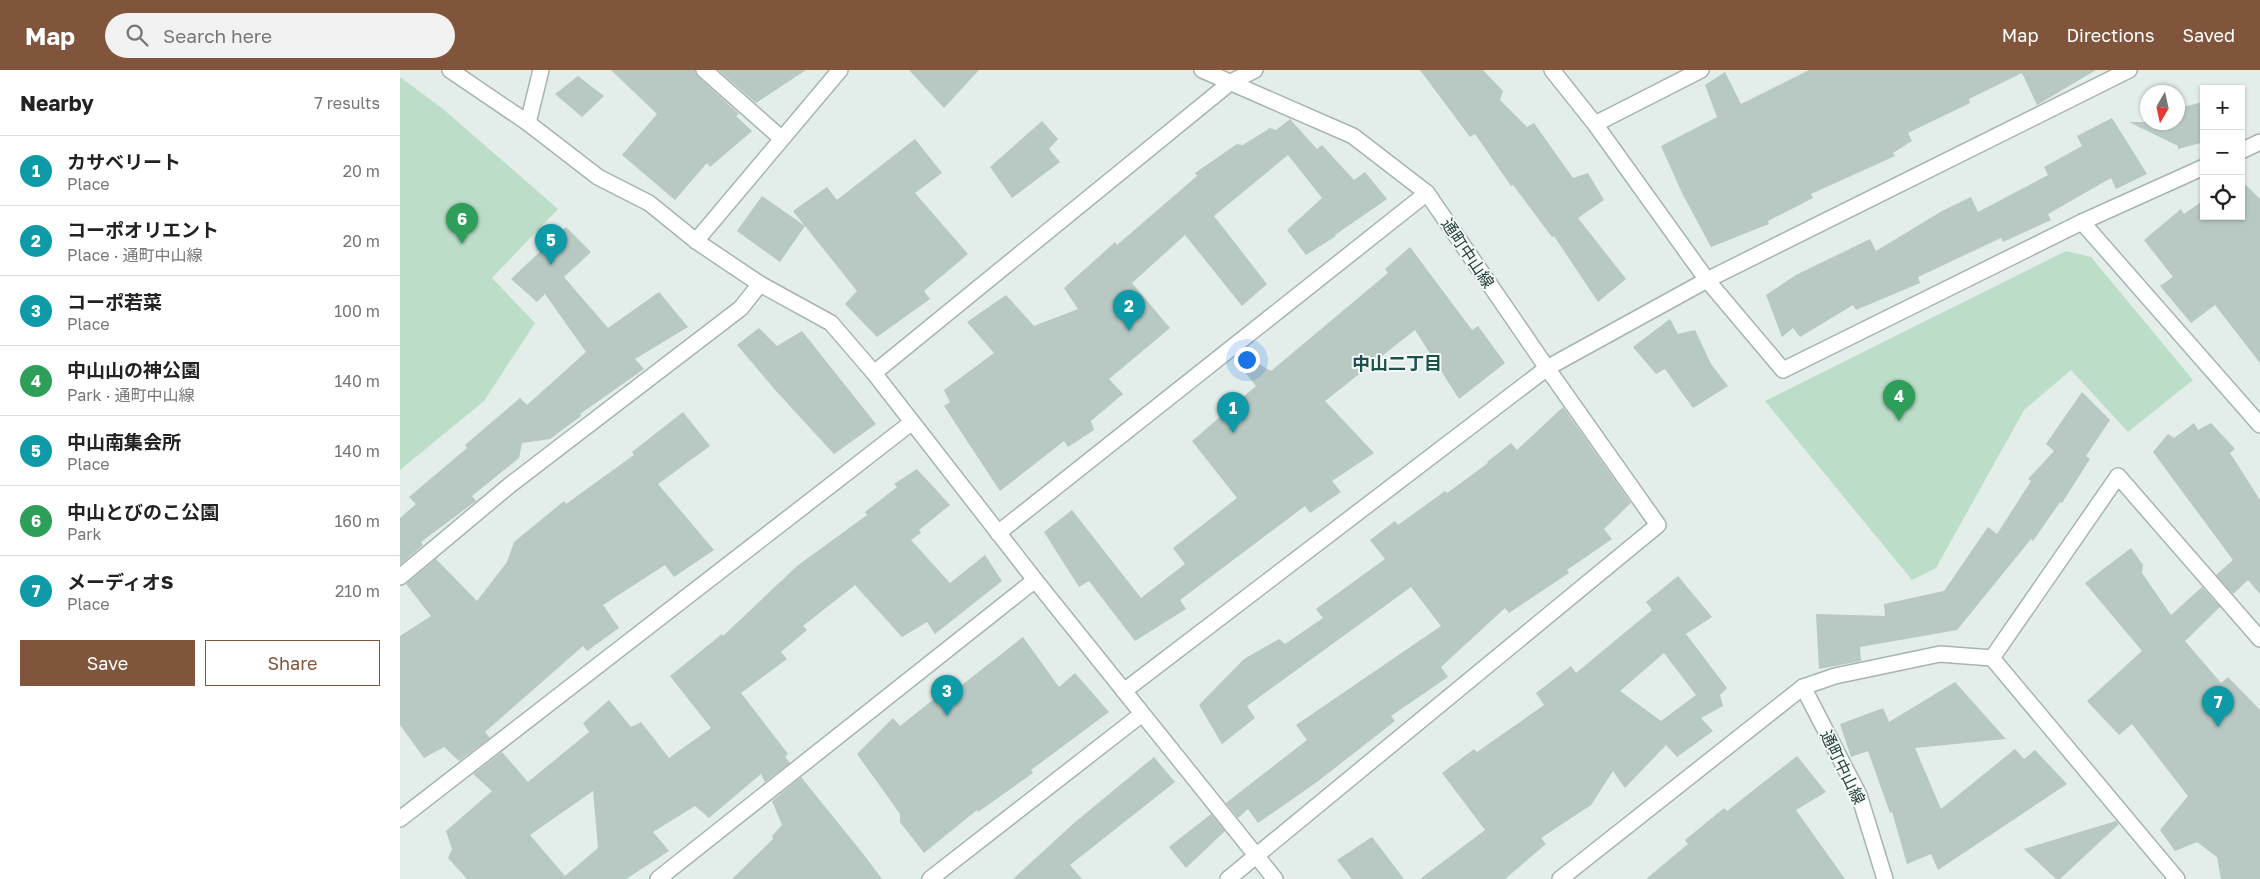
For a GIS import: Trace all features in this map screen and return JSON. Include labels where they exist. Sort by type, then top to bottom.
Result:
[{"type":"street","points":[[450,70],[528,123],[598,177],[650,203],[696,241],[760,284],[831,323],[874,373],[1035,580],[1275,879]]},
{"type":"street","points":[[528,123],[540,70]]},
{"type":"street","points":[[704,70],[781,138]]},
{"type":"street","points":[[696,241],[840,70]]},
{"type":"street","name":"通町中山線","points":[[1202,70],[1353,136],[1427,194],[1658,525],[1258,856]]},
{"type":"street","points":[[874,373],[1231,82],[1255,70]]},
{"type":"street","points":[[1552,70],[1595,124],[1707,280],[1783,370],[2082,222],[2200,170]]},
{"type":"street","points":[[1595,124],[1701,70]]},
{"type":"street","points":[[1124,692],[1547,368],[1707,280],[2125,71]]},
{"type":"street","points":[[2245,149],[2260,142]]},
{"type":"street","points":[[998,533],[1427,194]]},
{"type":"street","points":[[2082,222],[2260,425]]},
{"type":"street","points":[[400,577],[510,485],[741,308],[760,284]]},
{"type":"street","points":[[400,819],[911,423]]},
{"type":"street","points":[[1992,658],[2118,476],[2260,639]]},
{"type":"street","points":[[658,879],[1035,580]]},
{"type":"street","points":[[1560,879],[1803,687],[1835,676],[1940,654],[1992,658],[2178,879]]},
{"type":"street","name":"通町中山線","points":[[1803,687],[1859,795],[1885,879]]},
{"type":"street","points":[[930,879],[1142,714]]},
{"type":"street","points":[[1228,879],[1258,856]]},
{"type":"green space","points":[[400,77],[443,109],[558,209],[492,278],[535,323],[484,401],[400,470]]},
{"type":"green space","points":[[2066,251],[2091,257],[2193,380],[2128,432],[2071,370],[2024,410],[1936,568],[1912,580],[1765,401]]},
{"type":"building","points":[[611,70],[695,70],[698,77],[739,114],[736,116],[752,131],[710,167],[707,163],[675,200],[622,155],[657,114]]},
{"type":"building","points":[[718,70],[806,70],[756,103]]},
{"type":"building","points":[[909,70],[979,70],[944,108]]},
{"type":"building","points":[[1420,70],[1483,70],[1503,91],[1500,100],[1527,127],[1534,123],[1573,178],[1588,173],[1604,200],[1578,218],[1626,279],[1598,302],[1554,236],[1552,237],[1513,185],[1511,186],[1475,134],[1470,137]]},
{"type":"building","points":[[1809,70],[2096,70],[2037,105],[2022,73],[1969,99],[1970,103],[1908,133],[1912,141],[1893,153],[1895,156],[1811,194],[1813,198],[1768,221],[1769,224],[1711,247],[1682,193],[1661,146],[1717,117],[1705,85],[1725,72],[1741,104]]},
{"type":"building","points":[[578,76],[604,96],[582,117],[555,94]]},
{"type":"building","points":[[2200,103],[2200,143],[2178,149],[2178,146],[2145,130],[2185,130],[2185,106]]},
{"type":"building","points":[[2112,118],[2147,174],[2116,189],[2111,178],[2048,214],[2051,220],[2003,242],[2001,238],[1918,277],[1920,283],[1856,310],[1853,305],[1800,337],[1793,328],[1782,337],[1766,295],[1796,275],[1870,239],[1876,251],[1942,211],[1971,197],[1978,212],[2048,175],[2044,167],[2082,146],[2077,136]]},
{"type":"building","points":[[1290,119],[1317,149],[1322,145],[1354,180],[1365,172],[1387,199],[1306,255],[1287,230],[1322,198],[1288,155],[1214,216],[1267,284],[1242,306],[1185,235],[1132,283],[1170,328],[1109,379],[1123,394],[1091,421],[1094,430],[1068,447],[1064,441],[1000,491],[944,406],[950,402],[944,390],[994,353],[967,322],[1006,295],[1034,326],[1078,309],[1064,288],[1115,242],[1117,245],[1197,176],[1195,173],[1237,144],[1243,145],[1270,128],[1276,130]]},
{"type":"building","points":[[1042,121],[1058,139],[1049,149],[1060,162],[1012,198],[990,167]]},
{"type":"building","points":[[2129,122],[2140,122],[2140,127]]},
{"type":"building","points":[[915,139],[942,173],[915,193],[968,254],[924,291],[930,299],[877,337],[845,304],[857,291],[793,211],[827,187],[837,200]]},
{"type":"building","points":[[2245,185],[2260,199],[2260,363],[2215,305],[2191,323],[2160,286],[2173,277],[2144,240],[2181,209],[2184,214],[2200,203],[2200,220],[2245,220]]},
{"type":"building","points":[[762,196],[805,226],[780,262],[737,231]]},
{"type":"building","points":[[566,227],[591,252],[564,277],[608,328],[659,292],[688,327],[635,359],[644,369],[580,414],[581,416],[550,439],[522,443],[519,458],[472,496],[476,501],[421,542],[423,545],[400,565],[400,518],[416,504],[409,497],[467,448],[465,445],[520,398],[527,405],[586,352],[545,294],[537,302],[511,279]]},
{"type":"building","points":[[1410,247],[1472,330],[1478,326],[1505,363],[1459,399],[1415,330],[1325,401],[1374,453],[1332,481],[1341,492],[1310,513],[1305,506],[1180,600],[1186,609],[1135,641],[1089,581],[1079,587],[1044,532],[1072,510],[1141,598],[1185,564],[1173,548],[1237,498],[1192,441],[1256,386],[1234,358],[1240,353],[1271,371],[1388,273],[1385,269]]},
{"type":"building","points":[[1670,319],[1678,334],[1695,330],[1711,364],[1728,386],[1693,408],[1665,369],[1656,374],[1633,347]]},
{"type":"building","points":[[759,328],[777,346],[802,331],[876,424],[834,454],[737,345]]},
{"type":"building","points":[[2082,392],[2110,420],[2086,456],[2090,459],[2062,503],[2060,502],[2033,541],[2031,539],[1957,630],[1860,647],[1861,661],[1819,669],[1816,614],[1885,616],[1884,604],[1944,591],[1988,527],[1997,534],[2031,481],[2028,479],[2054,451],[2046,444]]},
{"type":"building","points":[[1563,407],[1631,503],[1604,529],[1612,539],[1567,570],[1569,573],[1509,613],[1505,608],[1441,667],[1448,677],[1391,716],[1395,721],[1317,782],[1258,823],[1248,809],[1238,818],[1226,803],[1307,740],[1296,725],[1441,626],[1411,587],[1247,706],[1255,718],[1222,744],[1199,705],[1244,659],[1279,639],[1285,644],[1323,618],[1316,609],[1385,559],[1370,540],[1395,521],[1398,525],[1445,491],[1447,493],[1488,463],[1511,443],[1517,450]]},
{"type":"building","points":[[683,412],[710,446],[658,484],[714,550],[674,577],[665,565],[603,605],[619,628],[587,651],[583,646],[485,732],[490,738],[459,761],[444,747],[424,758],[400,725],[400,636],[431,616],[406,584],[436,559],[477,601],[507,562],[514,542],[564,501],[566,504],[634,455],[632,452]]},
{"type":"building","points":[[2194,423],[2198,430],[2211,423],[2235,449],[2230,453],[2260,500],[2260,594],[2248,580],[2233,594],[2216,575],[2233,560],[2153,452],[2168,434],[2174,438]]},
{"type":"building","points":[[917,469],[950,505],[919,530],[921,533],[911,540],[950,583],[985,555],[1002,581],[935,634],[927,622],[902,637],[855,585],[803,626],[807,630],[781,652],[787,659],[741,693],[788,754],[785,757],[790,763],[765,782],[761,774],[709,818],[695,806],[653,832],[669,851],[626,879],[467,879],[448,858],[452,849],[446,831],[492,791],[473,774],[502,752],[528,782],[589,732],[583,723],[609,700],[631,727],[641,722],[669,758],[711,728],[670,676],[722,634],[723,636],[797,566],[867,515],[865,512],[897,487],[894,484]],"holes":[[[593,791],[598,848],[565,876],[530,835]]]},
{"type":"building","points":[[2131,548],[2143,565],[2142,573],[2171,615],[2202,587],[2220,607],[2185,641],[2221,683],[2228,677],[2260,710],[2260,879],[2221,879],[2217,857],[2197,842],[2175,851],[2160,830],[2188,796],[2132,724],[2119,735],[2087,701],[2142,651],[2085,583]]},
{"type":"building","points":[[1678,576],[1712,617],[1686,634],[1727,688],[1720,695],[1723,706],[1701,718],[1713,731],[1677,757],[1666,745],[1625,788],[1613,771],[1591,805],[1541,838],[1546,844],[1505,879],[1420,879],[1485,830],[1442,773],[1474,749],[1477,752],[1544,705],[1536,693],[1571,666],[1576,673],[1652,610],[1646,602]],"holes":[[[1664,653],[1696,695],[1661,721],[1620,691]]]},
{"type":"building","points":[[1023,637],[1059,687],[1075,673],[1109,712],[1031,770],[1033,773],[978,812],[977,810],[924,853],[900,822],[900,814],[857,754],[893,718],[900,726],[949,687],[953,692]]},
{"type":"building","points":[[1955,682],[2006,739],[1915,748],[1941,809],[2015,749],[2024,759],[2035,750],[2067,784],[1938,870],[1931,854],[1907,864],[1892,812],[1890,813],[1868,751],[1851,757],[1840,724],[1883,708],[1889,722]]},
{"type":"building","points":[[1797,756],[1826,792],[1796,810],[1845,879],[1646,879],[1688,844],[1685,840],[1724,808],[1727,811]]},
{"type":"building","points":[[1154,757],[1175,782],[1070,865],[1082,879],[1013,879],[1074,823]]},
{"type":"building","points":[[801,777],[882,879],[732,879],[773,839],[772,836],[782,825],[772,801]]},
{"type":"building","points":[[1211,814],[1225,831],[1186,868],[1169,847]]},
{"type":"building","points":[[2116,821],[2119,824],[2060,879],[2056,879],[2024,849]]},
{"type":"building","points":[[1372,837],[1404,879],[1352,879],[1337,860]]},
{"type":"place","name":"中山とびのこ公園","points":[[462,244]]},
{"type":"place","name":"中山南集会所","points":[[551,265]]},
{"type":"place","name":"コーポオリエント","points":[[1129,331]]},
{"type":"place","name":"中山山の神公園","points":[[1899,421]]},
{"type":"place","name":"カサベリート","points":[[1233,433]]},
{"type":"place","name":"コーポ若菜","points":[[947,716]]},
{"type":"place","name":"メーディオS","points":[[2218,727]]},
{"type":"district","name":"中山二丁目","points":[[1397,363]]}]
